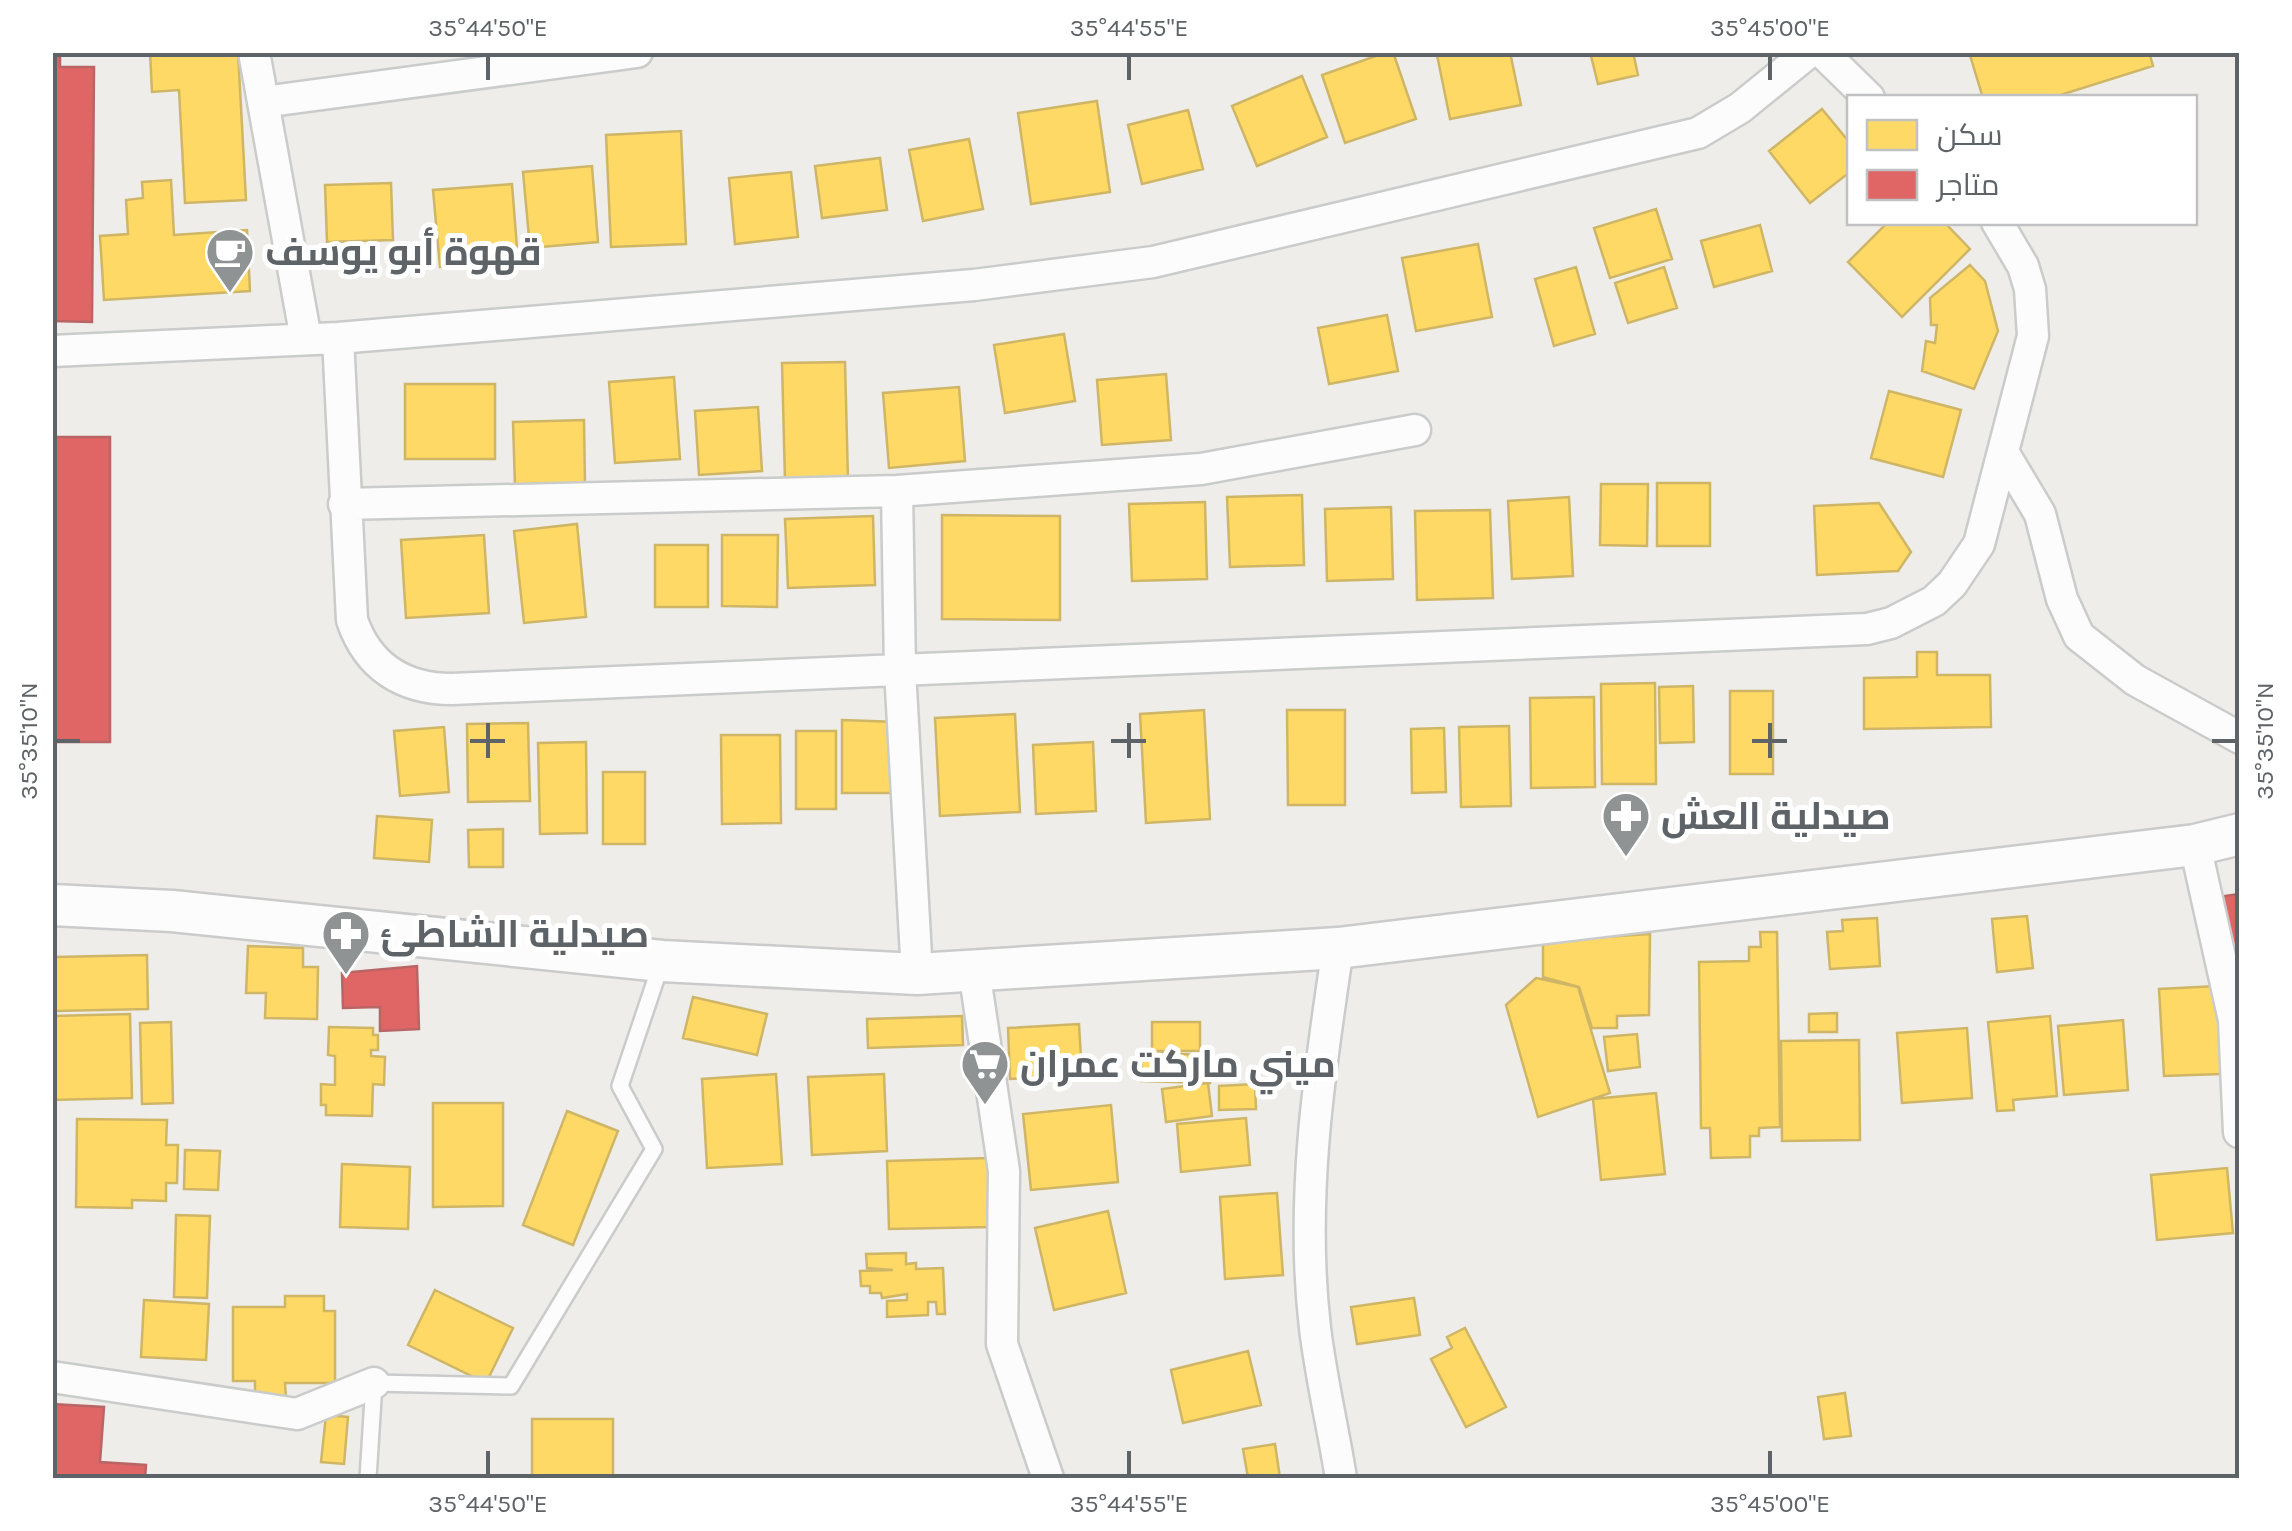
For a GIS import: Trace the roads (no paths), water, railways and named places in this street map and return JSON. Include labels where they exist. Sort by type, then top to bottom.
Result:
[{"type":"main road","points":[[53,906],[172,912],[662,960],[917,974],[1338,948],[2194,845],[2240,834]]},
{"type":"street","points":[[254,52],[306,339]]},
{"type":"street","points":[[263,102],[637,52]]},
{"type":"street","points":[[52,351],[338,338],[974,286],[1152,262],[1698,133],[1740,108],[1809,52]]},
{"type":"street","points":[[1822,52],[1866,95]]},
{"type":"street","points":[[338,338],[352,620],[358,638],[382,668],[414,686],[452,690],[1867,629],[1914,614],[1960,575],[1978,544],[2034,336],[2034,312],[2023,266],[1999,225]]},
{"type":"street","points":[[344,504],[897,491],[1200,469],[1415,430]]},
{"type":"street","points":[[2002,452],[2040,514],[2062,599],[2079,636],[2134,680],[2240,738]]},
{"type":"street","points":[[897,491],[900,670],[917,974]]},
{"type":"street","points":[[2194,845],[2214,950],[2234,1020],[2239,1132]]},
{"type":"street","points":[[1338,948],[1316,1094],[1310,1229],[1315,1326],[1340,1478]]},
{"type":"street","points":[[974,970],[1004,1171],[1002,1344],[1048,1478]]},
{"type":"street","points":[[52,1377],[296,1414],[374,1383]]},
{"type":"lane","points":[[368,1478],[374,1383],[511,1386],[654,1149],[620,1086],[662,960]]},
{"type":"place","name":"قهوة أبو يوسف","points":[[230,294]]},
{"type":"place","name":"صيدلية العش","points":[[1626,858]]},
{"type":"place","name":"صيدلية الشاطئ","points":[[346,976]]},
{"type":"place","name":"ميني ماركت عمران","points":[[985,1106]]}]
